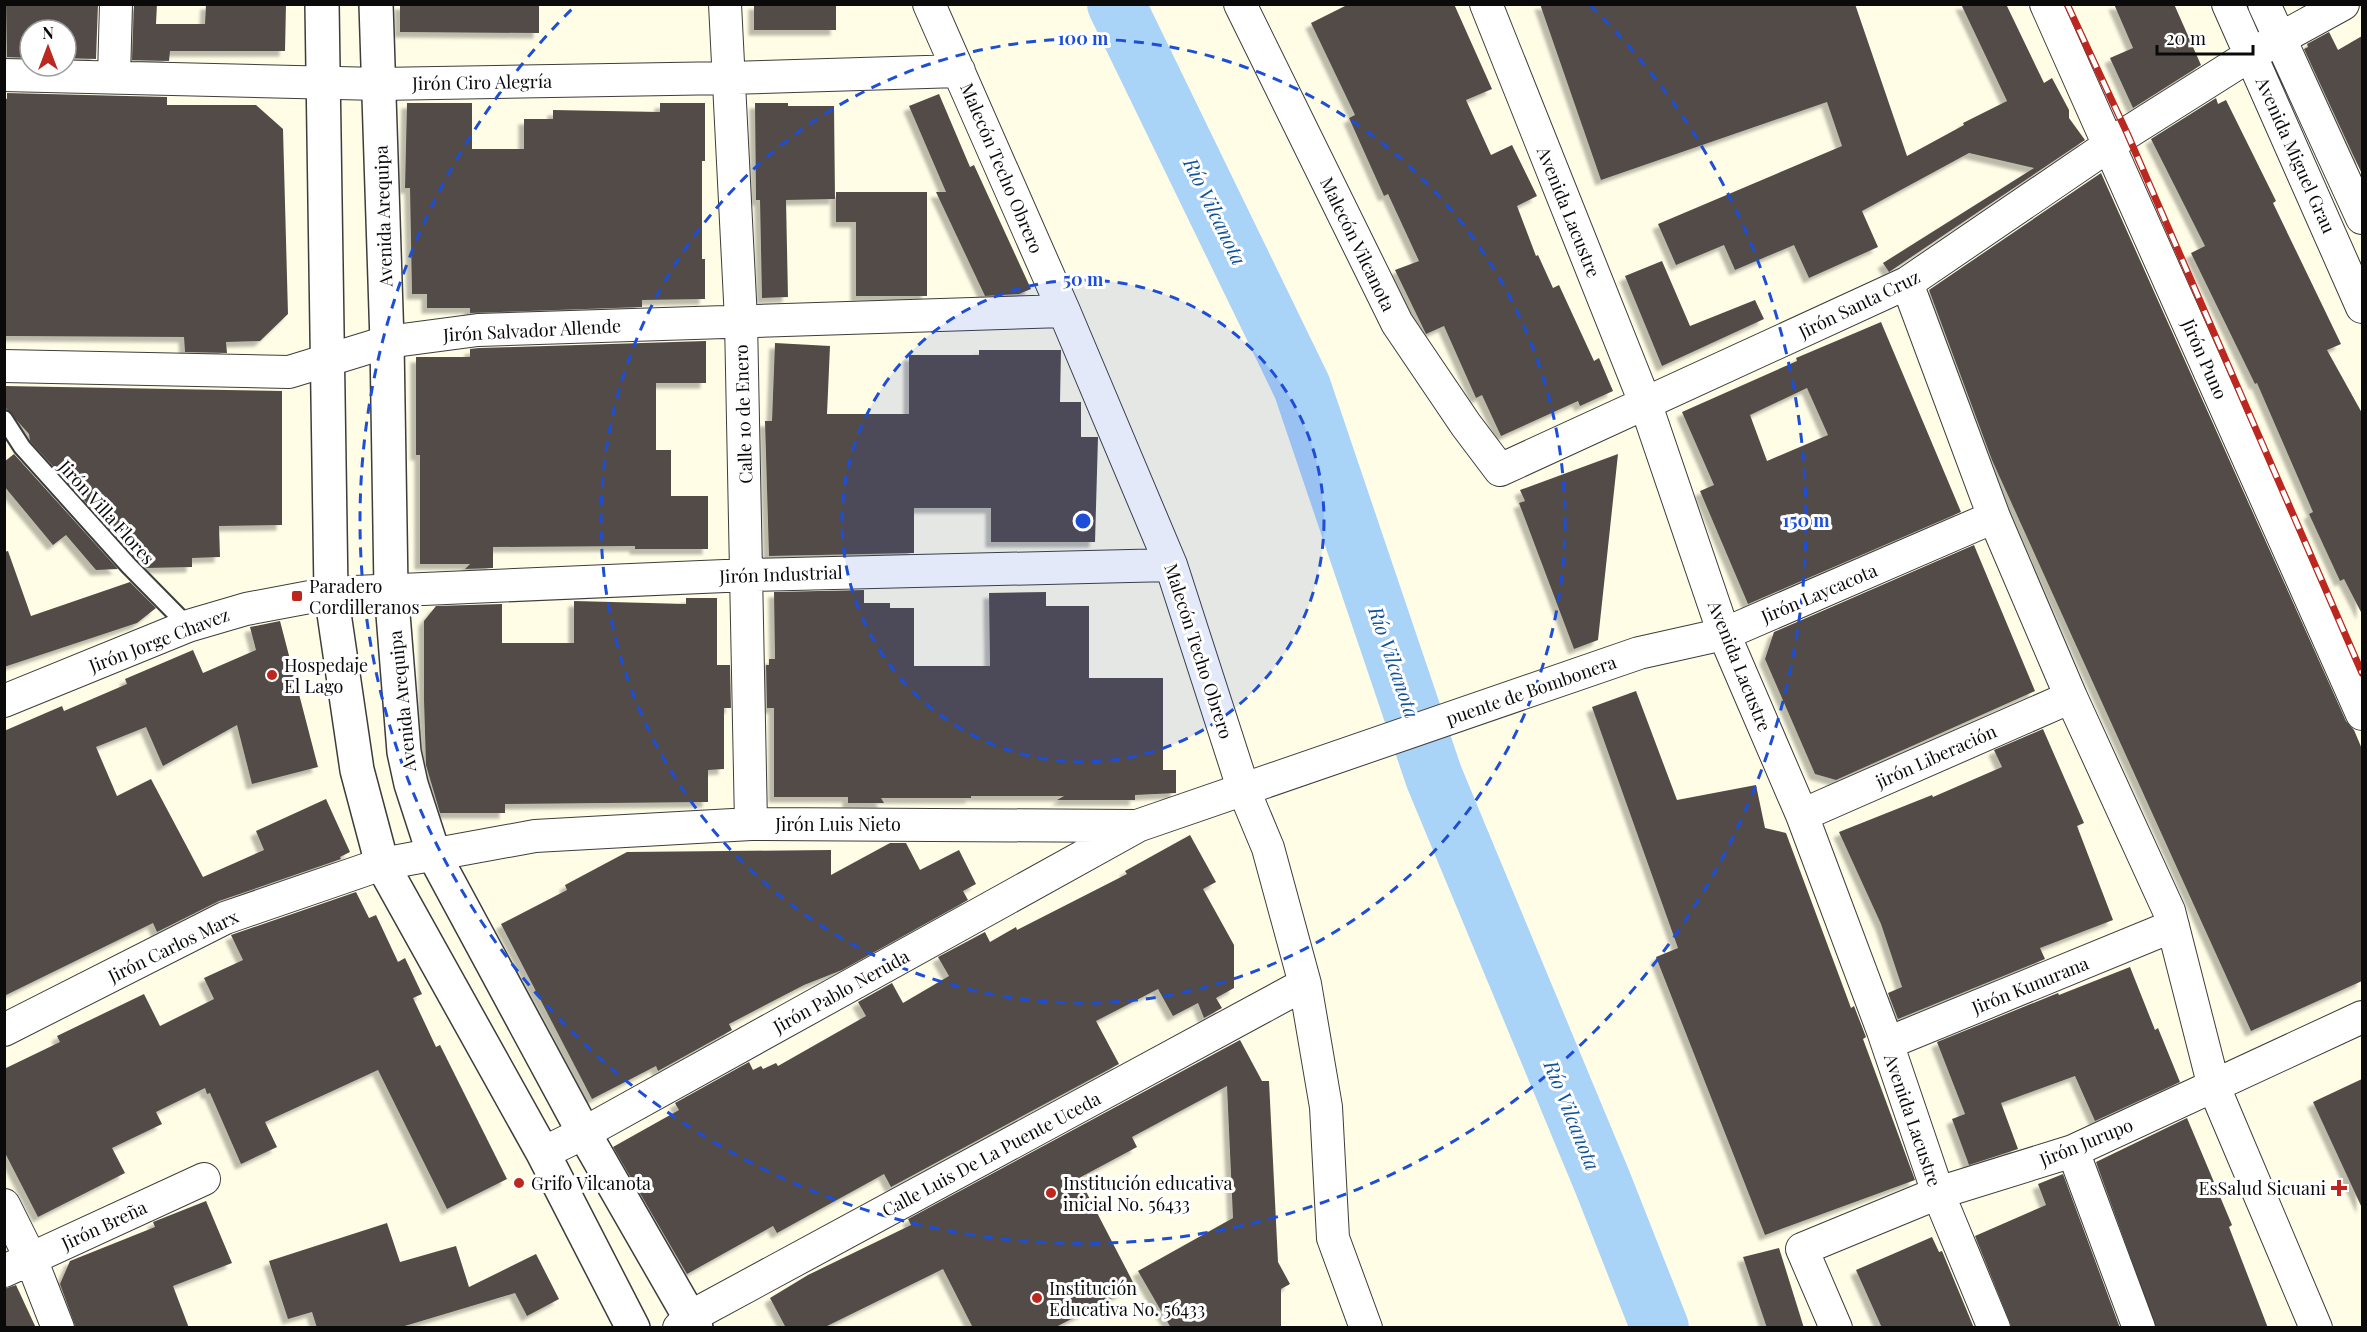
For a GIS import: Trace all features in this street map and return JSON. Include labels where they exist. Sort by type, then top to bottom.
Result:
[{"type":"street","points":[[114,76],[116,4]]},
{"type":"street","points":[[322,4],[331,593],[357,770],[382,864],[543,1153],[633,1328]]},
{"type":"street","name":"Avenida Arequipa","points":[[376,4],[387,342],[391,589],[404,752],[434,855],[688,1324]]},
{"type":"street","name":"Calle 10 de Enero","points":[[725,4],[741,320],[748,575],[751,824]]},
{"type":"street","name":"Malecón Techo Obrero","points":[[928,4],[1064,311],[1171,565],[1243,788],[1268,848],[1305,984],[1326,1107],[1333,1238],[1366,1328]]},
{"type":"street","name":"Avenida Lacustre","points":[[1486,4],[1646,405],[1724,634],[1802,815],[1888,1043],[1938,1193],[1994,1328]]},
{"type":"street","name":"Jirón Puno","points":[[2046,4],[2362,714]]},
{"type":"street","name":"Avenida Miguel Grau","points":[[2228,4],[2362,307]]},
{"type":"street","name":"Avenida Miguel Grau","points":[[2265,4],[2362,218]]},
{"type":"street","name":"Jirón Santa Cruz","points":[[1500,470],[1646,405],[1907,283],[2109,146],[2252,54],[2282,40],[2343,4]]},
{"type":"street","name":"Malecón Vilcanota","points":[[1242,5],[1397,323],[1466,425],[1500,470]]},
{"type":"street","name":"Jirón Ciro Alegría","points":[[4,75],[379,84],[728,78],[959,71]]},
{"type":"street","points":[[1907,283],[1994,517],[2071,697],[2169,910],[2214,1087],[2316,1328]]},
{"type":"street","name":"Jirón Salvador Allende","points":[[4,366],[289,372],[387,342],[478,330],[1064,311]]},
{"type":"street","name":"Jirón Laycacota","points":[[1639,653],[1724,634],[1994,517]]},
{"type":"street","name":"Jirón Industrial","points":[[391,589],[748,575],[1171,565]]},
{"type":"street","name":"Jirón Jorge Chavez","points":[[4,702],[188,626],[246,609],[331,593],[391,589]]},
{"type":"street","name":"puente de Bombonera","points":[[1287,773],[1639,653]]},
{"type":"street","name":"jirón Liberación","points":[[1802,815],[2071,697]]},
{"type":"street","name":"Jirón Luis Nieto","points":[[382,864],[535,836],[751,824],[1137,826],[1287,773]]},
{"type":"street","name":"Jirón Pablo Neruda","points":[[543,1153],[584,1133],[1137,826]]},
{"type":"street","name":"Jirón Carlos Marx","points":[[4,1030],[225,918],[382,864]]},
{"type":"street","name":"Jirón Kunurana","points":[[1888,1043],[2173,926]]},
{"type":"street","name":"Calle Luis De La Puente Uceda","points":[[688,1324],[1305,984]]},
{"type":"street","name":"Jirón Jurupo","points":[[1836,1328],[1802,1249],[1938,1193],[2073,1151],[2362,1017]]},
{"type":"street","points":[[2073,1151],[2139,1328]]},
{"type":"street","name":"Jirón Breña","points":[[18,1265],[204,1179]]},
{"type":"street","points":[[4,1205],[18,1265],[58,1328]]},
{"type":"lane","name":"Jirón Villa Flores","points":[[4,419],[22,447],[129,566],[188,626]]},
{"type":"building","points":[[6,4],[98,4],[96,59],[78,58],[78,18],[18,18],[18,57],[7,57]]},
{"type":"building","points":[[134,4],[157,4],[156,24],[205,24],[206,4],[286,4],[285,51],[170,51],[169,61],[132,60]]},
{"type":"building","points":[[400,4],[539,4],[539,33],[400,32]]},
{"type":"building","points":[[754,4],[836,4],[836,30],[754,30]]},
{"type":"building","points":[[1349,4],[1454,4],[1492,89],[1466,100],[1491,155],[1512,145],[1537,196],[1517,206],[1536,256],[1538,255],[1553,288],[1559,285],[1594,361],[1599,358],[1613,391],[1580,406],[1578,401],[1501,436],[1482,395],[1476,398],[1444,326],[1426,334],[1395,270],[1419,261],[1388,194],[1384,196],[1349,118],[1355,115],[1311,23]]},
{"type":"building","points":[[1540,4],[1855,4],[1907,156],[1964,125],[1963,123],[2007,101],[1961,4],[2006,4],[2044,83],[2052,78],[2069,110],[2069,118],[2085,140],[1889,272],[1883,263],[2034,168],[1969,153],[1862,211],[1878,247],[1809,278],[1794,245],[1735,270],[1724,245],[1676,265],[1658,224],[1842,146],[1827,102],[1601,180]]},
{"type":"building","points":[[2114,4],[2174,4],[2201,65],[2133,108],[2110,58],[2133,48]]},
{"type":"building","points":[[2329,32],[2338,50],[2362,36],[2362,174],[2304,49],[2308,47],[2307,44]]},
{"type":"building","points":[[7,93],[167,97],[167,105],[256,105],[283,129],[288,314],[260,341],[226,342],[227,353],[185,352],[184,337],[4,336],[4,99],[7,99]]},
{"type":"building","points":[[939,94],[970,167],[974,165],[1031,289],[1019,294],[985,296],[936,192],[946,192],[909,106]]},
{"type":"building","points":[[2216,98],[2218,104],[2226,100],[2276,201],[2273,203],[2341,344],[2327,350],[2362,413],[2362,614],[2344,579],[2340,581],[2309,514],[2313,512],[2257,383],[2255,384],[2191,253],[2205,246],[2151,139]]},
{"type":"building","points":[[407,103],[472,103],[472,149],[524,149],[524,119],[553,119],[553,110],[660,112],[660,103],[705,103],[705,161],[702,161],[702,259],[705,259],[705,299],[642,300],[642,307],[470,313],[470,308],[427,308],[427,294],[412,294],[410,188],[405,188]]},
{"type":"building","points":[[755,103],[834,106],[835,199],[786,200],[788,297],[762,298],[760,200],[756,200]]},
{"type":"building","points":[[2101,173],[2346,721],[2354,730],[2362,749],[2362,981],[2251,1031],[1992,460],[1929,290]]},
{"type":"building","points":[[836,192],[927,192],[927,296],[856,296],[856,222],[836,222]]},
{"type":"building","points":[[1662,261],[1690,326],[1755,300],[1764,319],[1662,366],[1625,276]]},
{"type":"building","points":[[1881,322],[1961,512],[1748,604],[1700,491],[1714,485],[1682,412],[1797,361],[1796,358]],"holes":[[[1807,388],[1828,435],[1767,461],[1750,415]]]},
{"type":"building","points":[[706,341],[706,383],[656,383],[656,450],[671,450],[671,496],[708,496],[708,549],[635,549],[635,546],[493,547],[493,568],[465,569],[470,564],[420,564],[420,455],[416,455],[416,357],[470,357],[470,349],[479,348]]},
{"type":"building","points":[[775,343],[830,346],[827,414],[909,414],[909,355],[979,355],[979,350],[1061,350],[1060,402],[1081,402],[1081,437],[1098,437],[1095,542],[991,542],[991,508],[914,508],[914,553],[769,556],[765,421],[772,421]]},
{"type":"building","points":[[4,386],[282,391],[282,525],[219,526],[220,557],[192,558],[192,567],[146,568],[30,441],[29,434],[4,406]]},
{"type":"building","points":[[14,454],[118,569],[96,570],[66,535],[53,545],[4,486],[4,462]]},
{"type":"building","points":[[1618,454],[1598,640],[1574,649],[1519,503],[1525,501],[1520,490]]},
{"type":"building","points":[[1974,545],[2035,691],[1836,780],[1815,774],[1765,659],[1774,632]]},
{"type":"building","points":[[8,551],[31,616],[130,582],[156,608],[137,623],[4,667],[4,552]]},
{"type":"building","points":[[864,590],[864,603],[890,603],[890,608],[914,608],[914,666],[990,666],[989,593],[1046,592],[1046,606],[1089,606],[1089,678],[1163,678],[1163,770],[1176,770],[1176,793],[1135,795],[1135,800],[1057,800],[1064,796],[881,798],[884,803],[848,803],[848,797],[774,797],[774,708],[767,708],[766,665],[769,665],[769,659],[775,659],[774,592]]},
{"type":"building","points":[[686,598],[717,598],[717,665],[730,665],[731,708],[724,708],[724,769],[708,770],[708,802],[505,804],[505,813],[440,813],[426,765],[424,700],[424,621],[436,606],[502,604],[502,643],[574,643],[574,601],[686,604]]},
{"type":"building","points":[[280,621],[318,767],[252,784],[237,725],[163,766],[146,727],[96,747],[117,796],[151,779],[203,877],[264,850],[256,831],[326,799],[350,852],[340,857],[341,859],[219,901],[157,932],[153,923],[4,996],[4,731],[62,706],[64,711],[127,684],[125,679],[193,650],[203,673],[256,650],[250,627]]},
{"type":"building","points":[[1636,691],[1677,800],[1756,785],[1765,828],[1786,833],[1851,1008],[1854,1006],[1866,1037],[1863,1039],[1915,1180],[1765,1235],[1656,957],[1678,948],[1592,707]]},
{"type":"building","points":[[2043,729],[2084,823],[2077,826],[2113,920],[2040,948],[2045,959],[1898,1019],[1888,993],[1902,987],[1881,924],[1839,832],[1932,795],[1933,797],[2002,767],[1994,750]]},
{"type":"building","points":[[1190,835],[1216,882],[1203,889],[1234,945],[1234,988],[1216,998],[1222,1008],[1204,1018],[1198,1003],[1173,1016],[1158,989],[1096,1021],[1119,1064],[891,1187],[884,1174],[777,1233],[773,1226],[687,1274],[613,1147],[679,1110],[675,1103],[749,1062],[753,1070],[761,1066],[763,1069],[776,1063],[778,1066],[866,1016],[858,1002],[892,983],[903,1003],[949,976],[938,957],[985,932],[990,942],[1016,927],[1017,930],[1127,874],[1125,871]]},
{"type":"building","points":[[890,843],[906,843],[920,870],[959,850],[976,884],[963,891],[968,900],[842,970],[804,985],[729,1024],[732,1030],[658,1071],[656,1066],[592,1099],[501,924],[567,890],[565,885],[627,852],[831,850],[831,875]]},
{"type":"building","points":[[356,892],[369,918],[376,915],[398,962],[405,958],[422,994],[413,998],[436,1047],[440,1045],[507,1179],[447,1209],[378,1070],[265,1122],[277,1147],[241,1164],[210,1093],[207,1094],[205,1088],[156,1112],[162,1124],[112,1148],[125,1173],[38,1217],[4,1151],[4,1069],[60,1042],[57,1036],[144,994],[160,1026],[214,999],[204,978],[243,960],[231,935]]},
{"type":"building","points":[[2130,967],[2155,1030],[2158,1028],[2180,1082],[2095,1121],[2075,1076],[2001,1103],[2018,1149],[1969,1165],[1952,1119],[1965,1114],[1937,1042],[2058,993],[2059,995]]},
{"type":"building","points":[[1240,1040],[1262,1081],[1269,1081],[1278,1262],[1290,1284],[1281,1289],[1281,1328],[1171,1328],[1138,1271],[1233,1218],[1227,1086],[1132,1137],[1137,1147],[1079,1178],[1135,1286],[1054,1328],[973,1328],[943,1269],[823,1328],[786,1328],[770,1298],[808,1275],[911,1225],[908,1219]]},
{"type":"building","points":[[2362,1079],[2362,1208],[2313,1102]]},
{"type":"building","points":[[2187,1118],[2232,1225],[2229,1227],[2268,1328],[2156,1328],[2096,1162]]},
{"type":"building","points":[[2063,1174],[2120,1328],[2012,1328],[1975,1236],[2046,1205],[2038,1184]]},
{"type":"building","points":[[206,1201],[232,1263],[173,1286],[189,1328],[76,1328],[60,1284],[70,1261],[155,1227],[153,1222]]},
{"type":"building","points":[[387,1223],[400,1262],[456,1246],[469,1287],[536,1254],[559,1299],[527,1316],[515,1293],[398,1328],[317,1328],[312,1312],[288,1319],[269,1261]]},
{"type":"building","points":[[1932,1237],[1939,1252],[1942,1251],[1974,1328],[1882,1328],[1856,1270]]},
{"type":"building","points":[[1779,1248],[1804,1328],[1767,1328],[1743,1257]]},
{"type":"building","points":[[16,1285],[36,1328],[4,1328],[4,1289]]},
{"type":"waterway","name":"Río Vilcanota","points":[[1116,4],[1302,387],[1434,777],[1602,1181],[1660,1328]]},
{"type":"railway","points":[[2067,4],[2127,133],[2362,673]]},
{"type":"place","name":"Paradero Cordilleranos","points":[[297,596]]},
{"type":"place","name":"Hospedaje El Lago","points":[[272,675]]},
{"type":"place","name":"Grifo Vilcanota","points":[[519,1183]]},
{"type":"place","name":"EsSalud Sicuani","points":[[2339,1188]]},
{"type":"place","name":"Institución educativa inicial No. 56433","points":[[1051,1193]]},
{"type":"place","name":"Institución Educativa No. 56433","points":[[1037,1298]]}]
